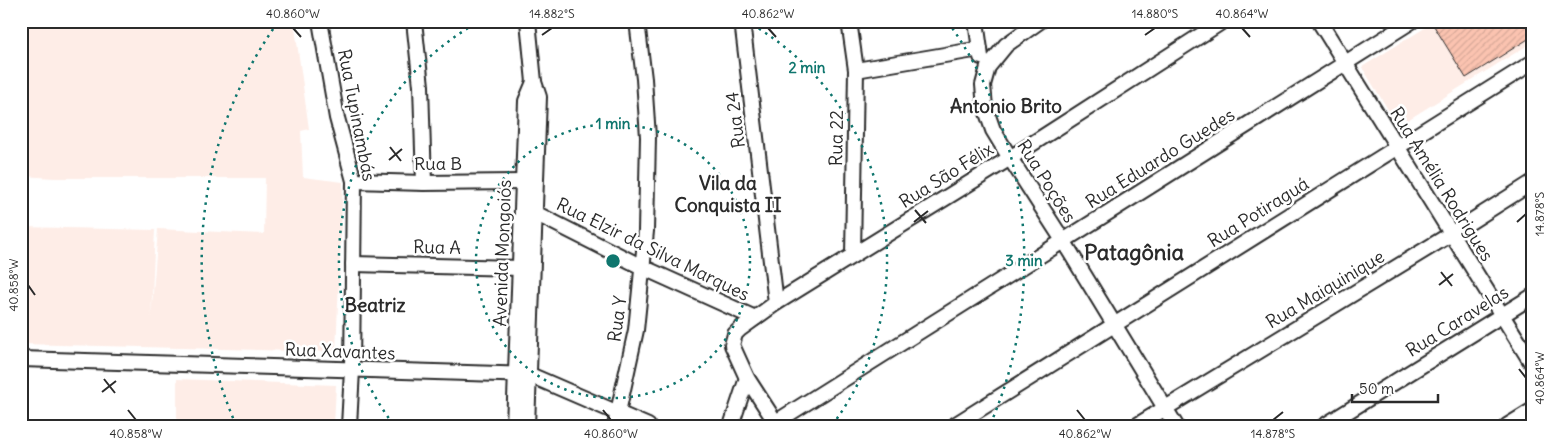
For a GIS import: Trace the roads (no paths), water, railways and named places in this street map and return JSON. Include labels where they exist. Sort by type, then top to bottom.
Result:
[{"type":"street","name":"Rua Tupinambás","points":[[320,21],[337,118],[354,181],[352,370],[349,426]]},
{"type":"street","points":[[414,21],[421,86],[424,183]]},
{"type":"street","name":"Avenida Mongoiós","points":[[527,426],[539,97],[534,82],[528,21]]},
{"type":"street","name":"Rua Y","points":[[616,426],[636,330],[646,231],[648,138],[644,79],[637,21]]},
{"type":"street","name":"Rua 24","points":[[742,21],[776,303]]},
{"type":"street","name":"Rua 22","points":[[850,21],[856,70],[852,255]]},
{"type":"street","name":"Rua Poções","points":[[976,21],[984,78],[983,92],[994,130],[1176,426]]},
{"type":"street","points":[[984,78],[988,67],[1000,50],[1040,21]]},
{"type":"street","name":"Rua São Félix","points":[[747,378],[732,345],[735,334],[740,329],[776,303],[1010,158],[1224,21]]},
{"type":"street","name":"Rua Amélia Rodrigues","points":[[1319,21],[1533,366]]},
{"type":"street","name":"Rua Eduardo Guedes","points":[[777,424],[1412,21]]},
{"type":"street","points":[[856,70],[980,49]]},
{"type":"street","name":"Rua Potiraguá","points":[[953,426],[1533,62]]},
{"type":"street","name":"Avenida Mongoiós","points":[[514,426],[526,101],[534,82]]},
{"type":"street","name":"Rua B","points":[[354,181],[424,183],[523,182]]},
{"type":"street","name":"Rua Maiquinique","points":[[1136,426],[1533,182]]},
{"type":"street","name":"Rua Elzir da Silva Marques","points":[[535,213],[642,267],[755,318]]},
{"type":"street","name":"Rua A","points":[[353,264],[520,268]]},
{"type":"street","name":"Rua Caravelas","points":[[1324,426],[1533,296]]},
{"type":"street","name":"Rua Xavantes","points":[[21,359],[530,375],[618,411],[648,426]]},
{"type":"street","points":[[747,378],[777,424]]},
{"type":"street","points":[[731,426],[747,378]]},
{"type":"street","points":[[1507,426],[1533,410]]},
{"type":"district","name":"Antonio Brito","points":[[1006,106]]},
{"type":"district","name":"Vila da Conquista II","points":[[728,194]]},
{"type":"district","name":"Patagônia","points":[[1134,252]]},
{"type":"district","name":"Beatriz","points":[[375,305]]}]
